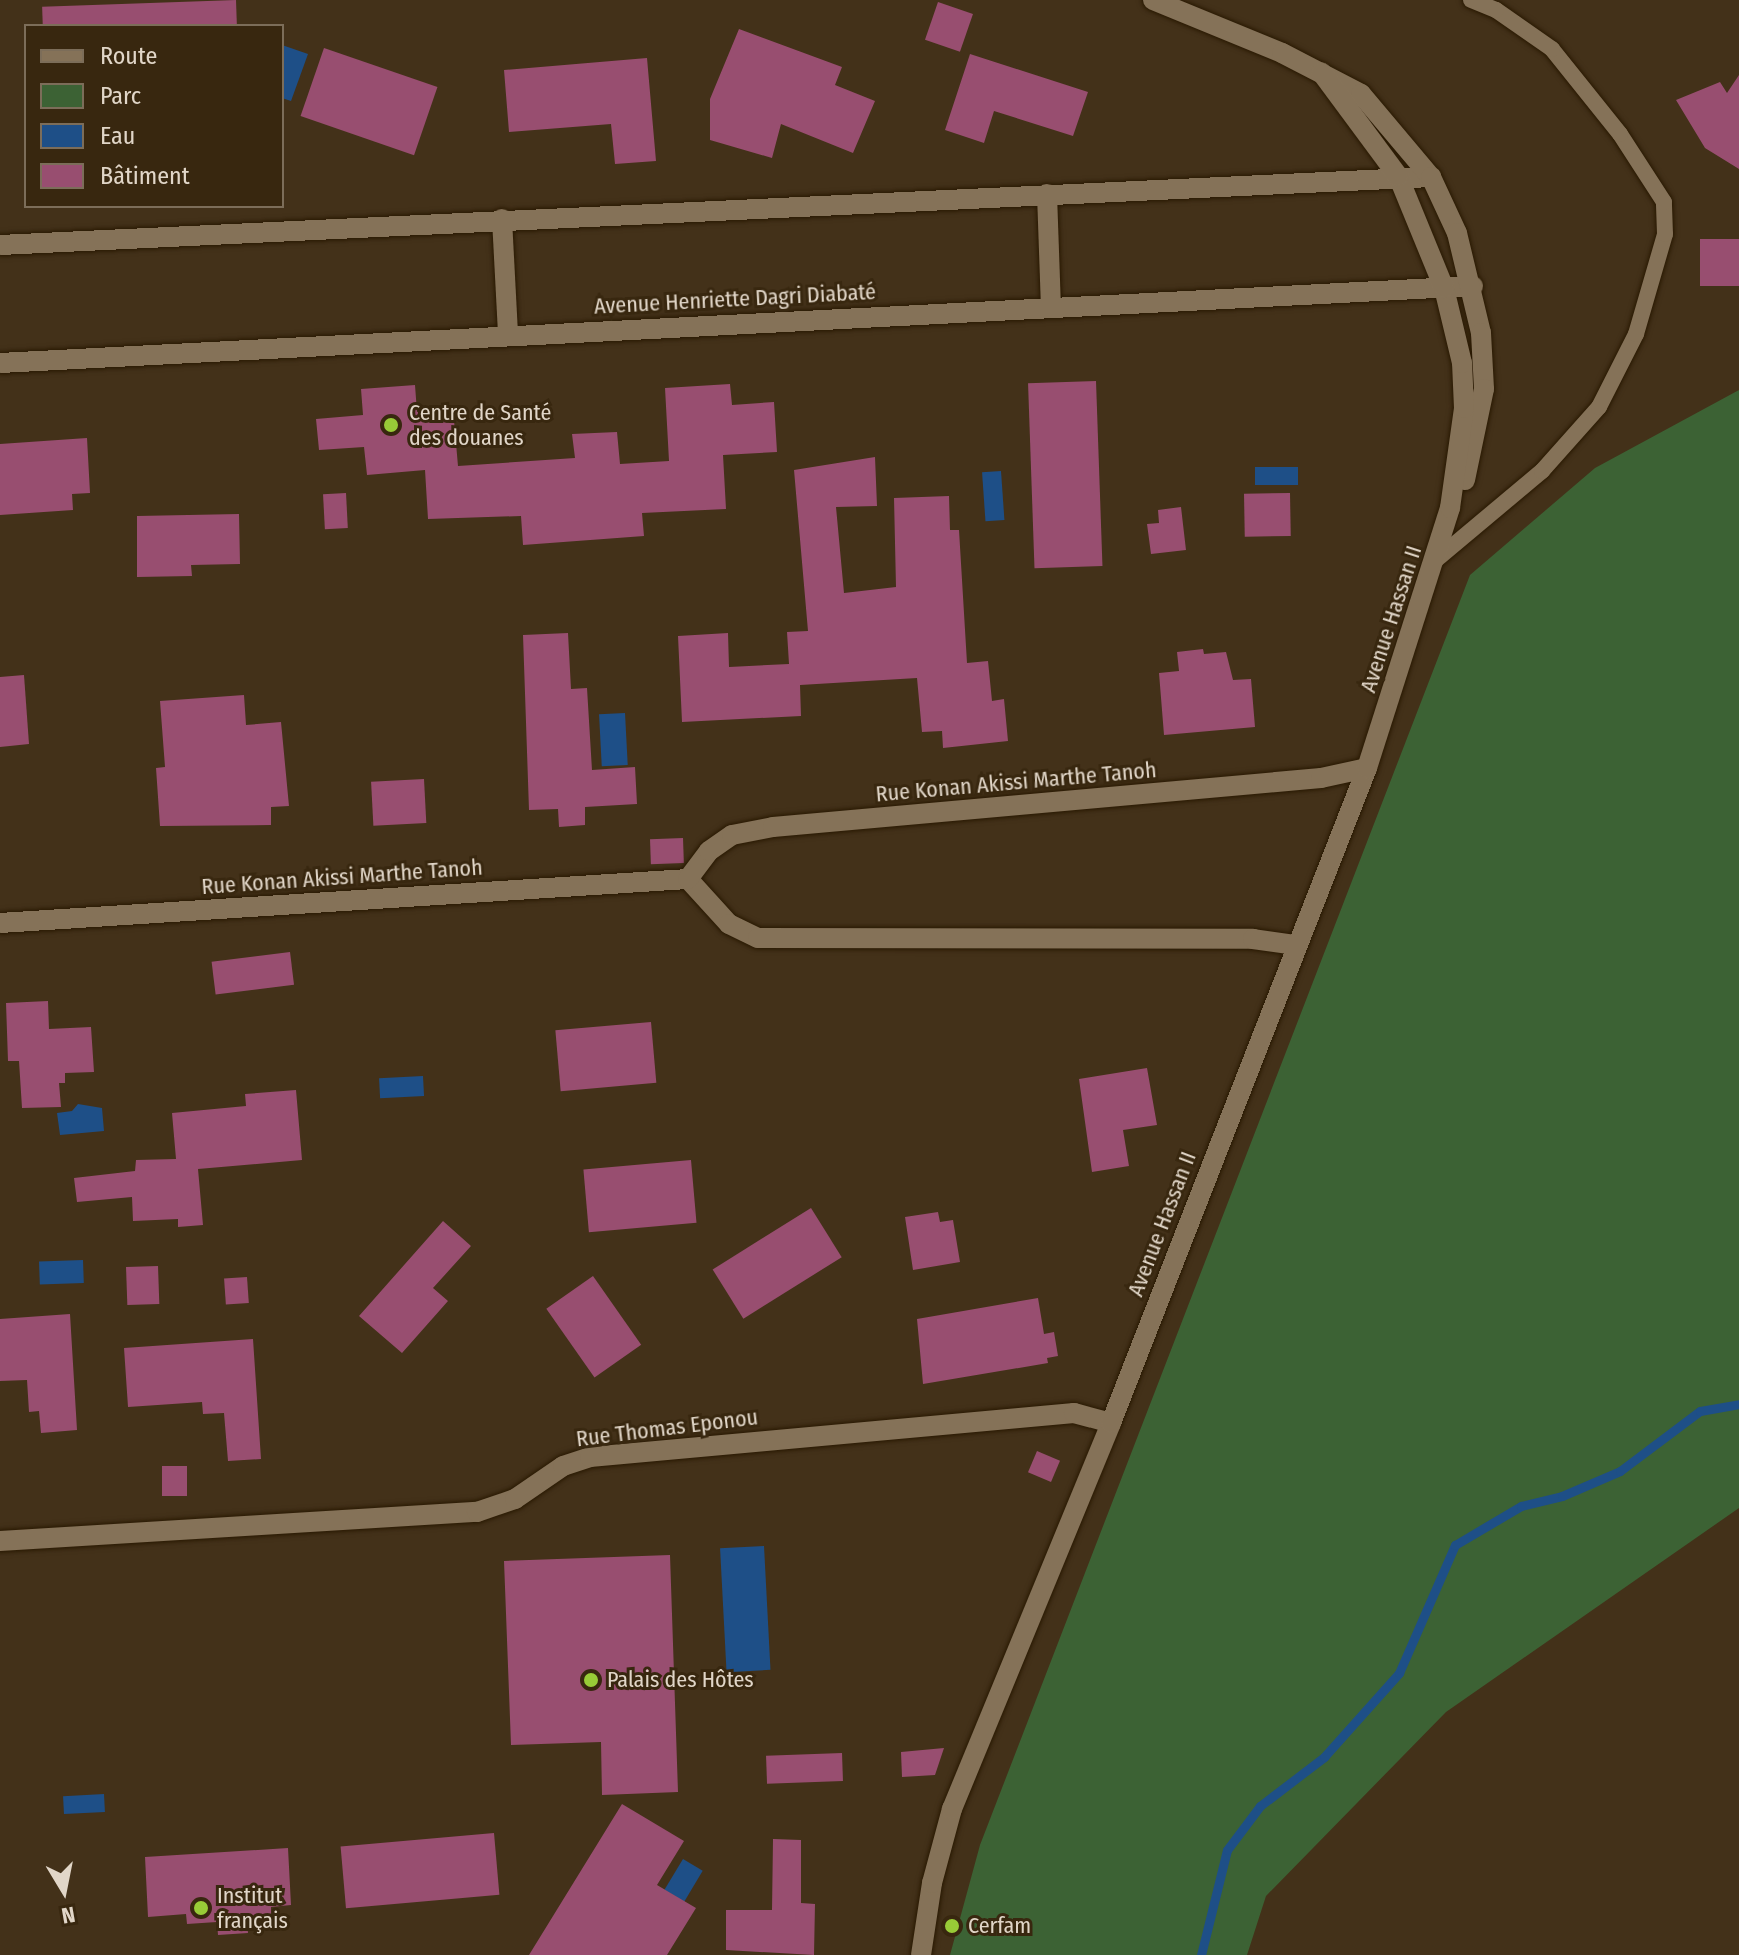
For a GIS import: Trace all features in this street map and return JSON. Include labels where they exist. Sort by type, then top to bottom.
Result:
[{"type":"street","name":"Avenue Hassan II","points":[[1153,0],[1321,72],[1361,94],[1431,177],[1473,286],[1484,389],[1477,440],[1450,508]]},
{"type":"street","name":"Avenue Hassan II","points":[[921,1955],[932,1883],[952,1809],[1111,1423],[1295,945],[1367,768],[1437,559],[1450,508],[1464,408],[1462,363],[1444,288],[1398,176],[1321,72]]},
{"type":"street","points":[[0,245],[1398,176],[1431,177]]},
{"type":"street","points":[[1047,194],[1051,308]]},
{"type":"street","points":[[502,219],[508,335]]},
{"type":"street","name":"Avenue Henriette Dagri Diabaté","points":[[0,363],[1473,286]]},
{"type":"street","name":"Rue Konan Akissi Marthe Tanoh","points":[[0,923],[688,879],[709,851],[732,835],[773,827],[1321,778],[1367,768]]},
{"type":"street","points":[[688,879],[729,924],[758,938],[1253,939],[1295,945]]},
{"type":"street","name":"Rue Thomas Eponou","points":[[0,1541],[477,1512],[515,1499],[563,1466],[590,1457],[1074,1413],[1111,1423]]},
{"type":"lane","points":[[1437,559],[1542,471],[1599,407],[1636,334],[1665,234],[1664,202],[1620,134],[1552,49],[1471,0]]},
{"type":"green space","points":[[1739,390],[1739,1508],[1446,1712],[1266,1896],[1247,1955],[950,1955],[980,1845],[1470,575],[1595,468]]},
{"type":"water","points":[[284,46],[308,54],[291,101],[284,99]]},
{"type":"water","points":[[1255,467],[1298,467],[1298,485],[1255,485]]},
{"type":"water","points":[[1001,471],[1004,520],[985,521],[982,472]]},
{"type":"water","points":[[625,713],[628,765],[602,766],[599,714]]},
{"type":"water","points":[[423,1076],[424,1096],[380,1098],[379,1078]]},
{"type":"water","points":[[78,1104],[102,1108],[104,1131],[60,1135],[57,1113],[72,1111]]},
{"type":"water","points":[[83,1260],[84,1283],[40,1285],[39,1262]]},
{"type":"water","points":[[764,1546],[770,1670],[727,1672],[720,1548]]},
{"type":"water","points":[[104,1794],[105,1812],[64,1814],[63,1796]]},
{"type":"water","points":[[683,1859],[703,1871],[684,1902],[664,1890]]},
{"type":"building","points":[[236,0],[237,24],[43,24],[42,7]]},
{"type":"building","points":[[938,2],[973,14],[960,52],[925,40]]},
{"type":"building","points":[[739,29],[842,67],[835,85],[875,101],[853,153],[781,124],[772,158],[710,140],[710,99]]},
{"type":"building","points":[[324,48],[437,87],[414,155],[301,116]]},
{"type":"building","points":[[970,54],[1088,92],[1073,136],[994,111],[984,143],[945,130]]},
{"type":"building","points":[[647,58],[656,161],[615,164],[611,124],[509,132],[504,70]]},
{"type":"building","points":[[1739,75],[1739,169],[1705,148],[1676,100],[1720,82],[1727,93]]},
{"type":"building","points":[[1700,239],[1739,239],[1739,286],[1700,286]]},
{"type":"building","points":[[1096,381],[1102,566],[1034,568],[1028,383]]},
{"type":"building","points":[[730,384],[732,405],[774,402],[777,452],[723,455],[726,509],[642,513],[644,536],[523,545],[521,516],[428,519],[425,470],[367,475],[364,447],[319,450],[316,419],[363,415],[361,389],[415,385],[417,412],[453,409],[458,466],[575,458],[572,434],[617,432],[620,464],[669,461],[665,388]]},
{"type":"building","points":[[87,438],[90,493],[72,494],[73,510],[0,515],[0,444]]},
{"type":"building","points":[[875,457],[877,506],[836,507],[844,593],[896,587],[894,498],[949,496],[950,530],[959,530],[967,663],[988,661],[992,701],[1004,699],[1008,741],[943,748],[942,731],[922,732],[917,678],[800,685],[801,716],[682,722],[678,636],[728,633],[729,667],[789,664],[787,632],[808,631],[794,470]]},
{"type":"building","points":[[346,493],[348,528],[325,529],[323,494]]},
{"type":"building","points":[[1290,493],[1291,536],[1245,537],[1244,494]]},
{"type":"building","points":[[1181,507],[1186,550],[1151,554],[1147,524],[1159,523],[1158,510]]},
{"type":"building","points":[[239,514],[240,564],[191,565],[192,576],[137,577],[137,516]]},
{"type":"building","points":[[568,633],[571,689],[587,688],[592,770],[635,767],[637,804],[585,807],[585,825],[559,827],[558,809],[529,810],[523,635]]},
{"type":"building","points":[[1203,649],[1204,654],[1226,652],[1233,680],[1251,679],[1255,727],[1164,735],[1159,673],[1179,671],[1177,652]]},
{"type":"building","points":[[24,675],[29,744],[0,747],[0,677]]},
{"type":"building","points":[[244,695],[246,725],[281,722],[289,806],[271,807],[271,825],[160,826],[156,768],[165,767],[160,701]]},
{"type":"building","points":[[424,779],[426,823],[373,826],[371,782]]},
{"type":"building","points":[[683,838],[684,863],[651,864],[650,839]]},
{"type":"building","points":[[290,952],[294,985],[216,994],[212,962]]},
{"type":"building","points":[[48,1001],[49,1029],[91,1027],[94,1072],[65,1073],[65,1083],[59,1083],[61,1107],[22,1108],[19,1061],[8,1061],[6,1003]]},
{"type":"building","points":[[651,1022],[656,1083],[561,1091],[555,1030]]},
{"type":"building","points":[[1147,1068],[1157,1125],[1123,1130],[1129,1166],[1092,1172],[1079,1079]]},
{"type":"building","points":[[296,1090],[302,1160],[198,1169],[203,1225],[178,1227],[178,1219],[133,1221],[132,1197],[77,1202],[74,1178],[135,1171],[136,1160],[176,1159],[172,1113],[246,1106],[245,1094]]},
{"type":"building","points":[[691,1160],[696,1223],[589,1232],[583,1169]]},
{"type":"building","points":[[811,1208],[842,1257],[743,1319],[713,1269]]},
{"type":"building","points":[[938,1212],[940,1222],[953,1220],[960,1262],[913,1270],[905,1217]]},
{"type":"building","points":[[443,1221],[471,1246],[433,1288],[448,1301],[402,1353],[359,1316]]},
{"type":"building","points":[[158,1266],[159,1304],[127,1305],[126,1267]]},
{"type":"building","points":[[593,1276],[641,1345],[594,1378],[546,1309]]},
{"type":"building","points":[[247,1277],[249,1303],[226,1305],[224,1279]]},
{"type":"building","points":[[1038,1298],[1044,1334],[1054,1332],[1058,1356],[1047,1358],[1048,1363],[923,1384],[917,1319]]},
{"type":"building","points":[[70,1314],[77,1430],[41,1433],[39,1411],[29,1412],[27,1380],[0,1381],[0,1319]]},
{"type":"building","points":[[253,1339],[261,1459],[228,1461],[224,1413],[203,1414],[202,1402],[128,1407],[124,1348]]},
{"type":"building","points":[[1037,1451],[1060,1461],[1051,1482],[1028,1472]]},
{"type":"building","points":[[162,1466],[187,1466],[187,1496],[162,1496]]},
{"type":"building","name":"Palais des Hôtes","points":[[670,1555],[678,1792],[602,1795],[601,1742],[511,1745],[504,1561]]},
{"type":"building","points":[[944,1748],[935,1775],[902,1777],[901,1752]]},
{"type":"building","points":[[842,1753],[843,1781],[767,1784],[766,1756]]},
{"type":"building","points":[[622,1804],[684,1841],[657,1885],[696,1908],[667,1955],[529,1955]]},
{"type":"building","points":[[494,1833],[499,1895],[346,1908],[341,1846]]},
{"type":"building","points":[[773,1839],[801,1840],[801,1903],[815,1904],[814,1955],[726,1950],[726,1910],[772,1910]]},
{"type":"building","points":[[288,1848],[291,1905],[271,1907],[271,1918],[247,1920],[248,1933],[218,1935],[217,1922],[187,1924],[186,1914],[148,1917],[145,1857]]},
{"type":"waterway","points":[[1201,1955],[1227,1850],[1260,1806],[1324,1757],[1399,1673],[1455,1545],[1521,1506],[1562,1496],[1620,1471],[1700,1411],[1739,1404]]},
{"type":"place","name":"Centre de Santé des douanes","points":[[391,425]]},
{"type":"place","name":"Palais des Hôtes","points":[[591,1680]]},
{"type":"place","name":"Institut français","points":[[201,1908]]},
{"type":"place","name":"Cerfam","points":[[952,1926]]}]
